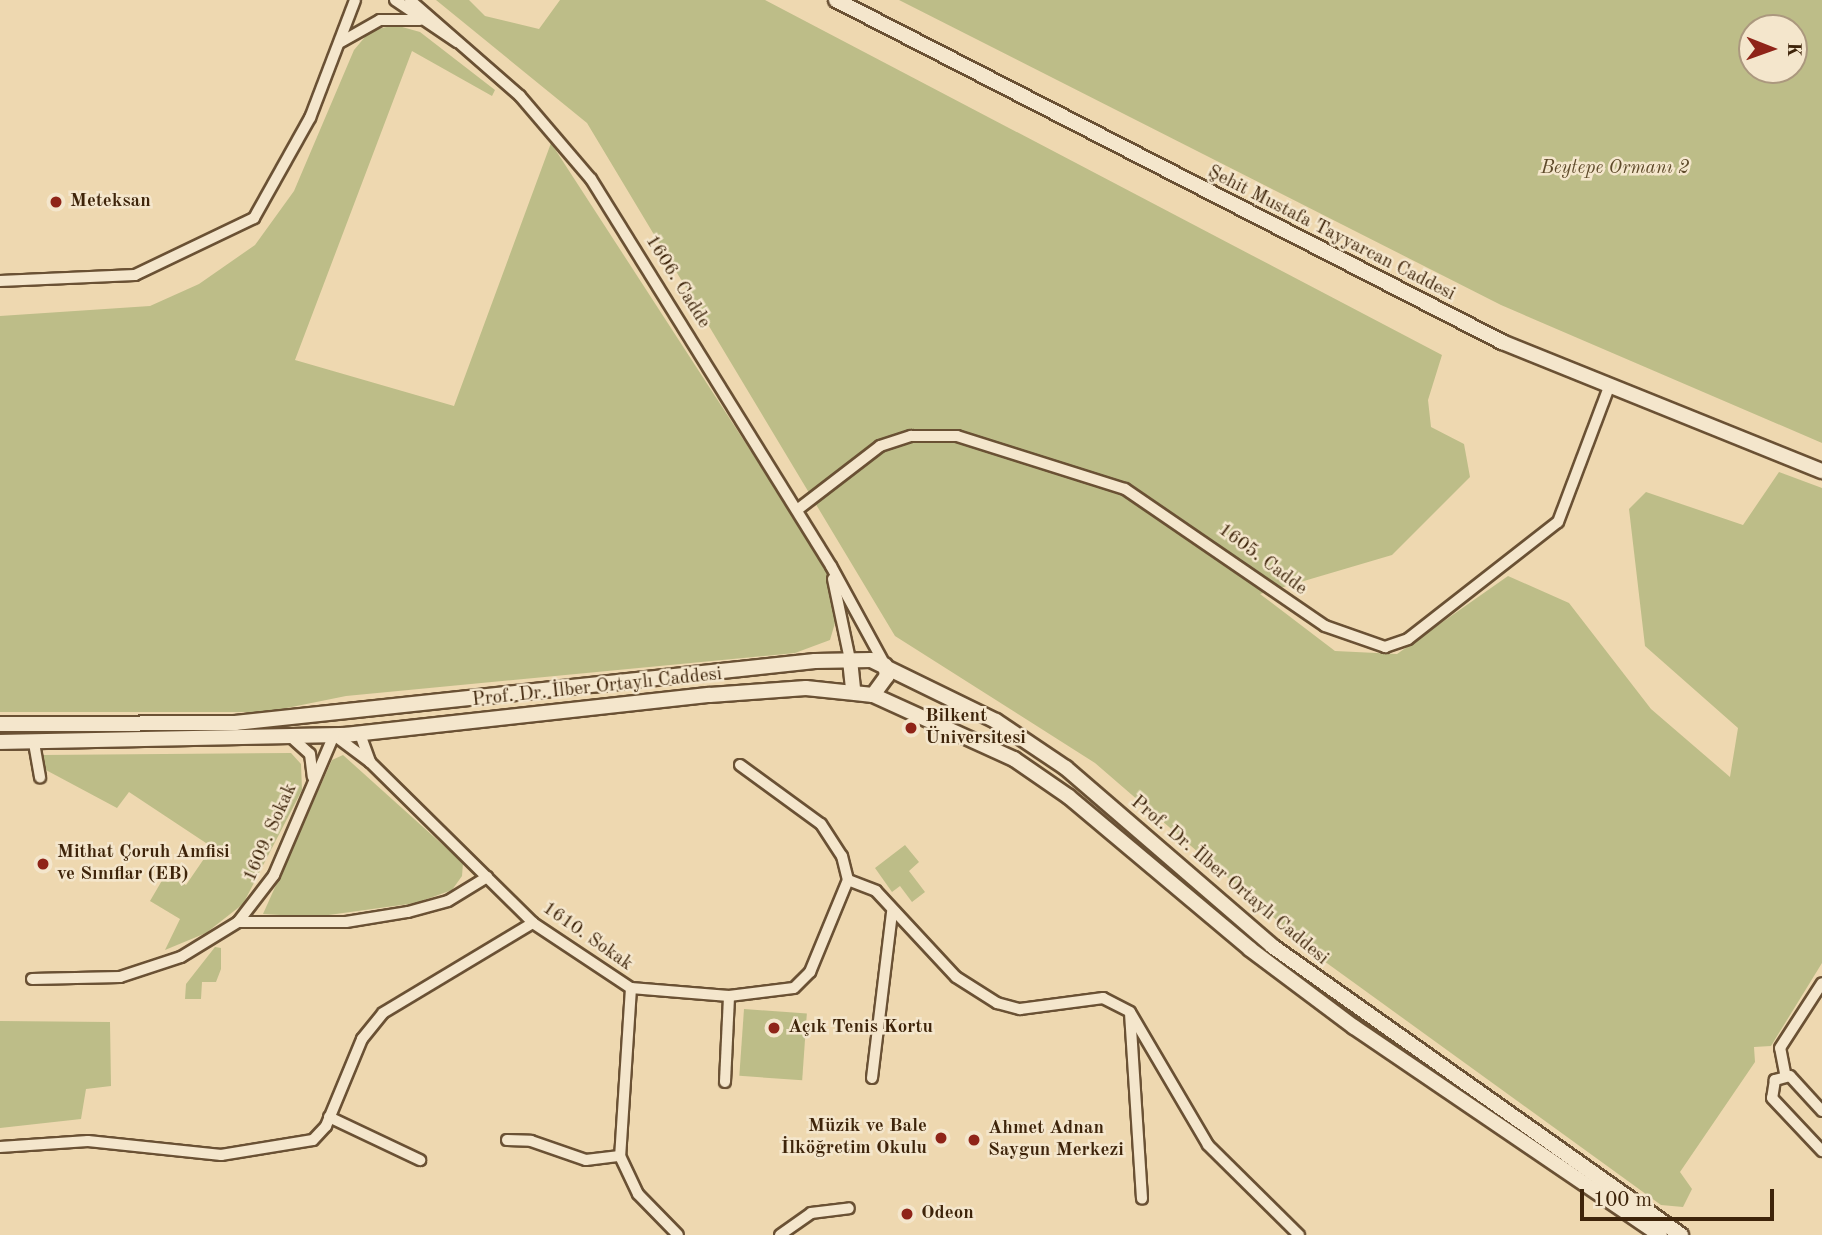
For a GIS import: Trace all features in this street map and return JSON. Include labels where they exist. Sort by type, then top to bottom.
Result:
[{"type":"street","points":[[0,281],[135,275],[254,218],[310,118],[355,0]]},
{"type":"street","name":"1606. Cadde","points":[[395,0],[420,20],[459,43]]},
{"type":"street","name":"1606. Cadde","points":[[410,0],[545,121],[591,179],[831,566],[885,665]]},
{"type":"street","name":"Şehit Mustafa Tayyarcan Caddesi","points":[[836,0],[1412,298],[1609,387],[1822,471]]},
{"type":"street","points":[[341,42],[380,20],[420,20]]},
{"type":"street","name":"1605. Cadde","points":[[797,510],[880,446],[919,435],[957,436],[1125,489],[1325,626],[1385,647],[1408,639],[1558,522],[1609,387]]},
{"type":"street","name":"1606. Cadde","points":[[831,566],[850,660]]},
{"type":"street","points":[[850,660],[853,691]]},
{"type":"street","name":"Prof. Dr. İlber Ortaylı Caddesi","points":[[0,724],[235,723],[338,708],[850,660],[885,665],[996,721],[1066,768],[1272,946],[1681,1235]]},
{"type":"street","points":[[873,695],[887,676],[885,665]]},
{"type":"street","name":"Prof. Dr. İlber Ortaylı Caddesi","points":[[0,742],[346,735],[710,695],[853,691],[873,695],[1014,758],[1058,789],[1354,1027],[1660,1235]]},
{"type":"street","points":[[346,735],[355,721],[338,708],[327,726],[346,735],[354,750],[370,762]]},
{"type":"street","points":[[34,725],[40,777]]},
{"type":"street","name":"1609. Sokak","points":[[32,979],[120,976],[181,957],[237,922],[274,875],[326,753],[346,735]]},
{"type":"street","name":"1610. Sokak","points":[[346,735],[533,923],[631,988],[729,996],[794,988],[810,972],[848,880]]},
{"type":"street","name":"1609. Sokak","points":[[291,737],[310,754],[313,783]]},
{"type":"street","points":[[326,753],[354,750]]},
{"type":"street","points":[[740,765],[821,824],[842,856],[848,880],[876,891],[892,912],[956,977],[997,1003],[1020,1009],[1103,998],[1130,1012],[1208,1145],[1299,1235]]},
{"type":"street","points":[[237,922],[332,923],[408,912],[448,901],[487,877]]},
{"type":"street","points":[[872,1078],[892,912]]},
{"type":"street","points":[[0,1147],[88,1141],[221,1155],[313,1140],[329,1117],[346,1069],[383,1013],[533,923]]},
{"type":"street","points":[[1822,983],[1780,1048],[1785,1073],[1822,1111]]},
{"type":"street","points":[[631,988],[620,1156],[638,1194],[678,1235]]},
{"type":"street","points":[[725,1082],[729,996]]},
{"type":"street","points":[[1130,1012],[1142,1199]]},
{"type":"street","points":[[1785,1073],[1775,1080],[1772,1098],[1822,1151]]},
{"type":"street","points":[[329,1117],[420,1160]]},
{"type":"street","points":[[507,1140],[531,1141],[586,1160],[620,1156]]},
{"type":"street","points":[[780,1235],[811,1213],[849,1208]]},
{"type":"green space","points":[[436,0],[469,0],[485,16],[539,29],[560,0],[765,0],[1442,355],[1428,400],[1431,427],[1464,444],[1470,477],[1392,555],[1260,594],[1335,651],[1397,654],[1508,576],[1569,603],[1651,709],[1730,777],[1738,728],[1645,646],[1629,509],[1646,492],[1743,525],[1779,472],[1822,488],[1822,963],[1771,1046],[1754,1047],[1755,1062],[1680,1172],[1692,1189],[1683,1207],[1661,1205],[1324,961],[1095,763],[895,636],[587,123]]},
{"type":"green space","name":"Beytepe Ormanı 2","points":[[899,0],[1822,0],[1822,443],[1501,305]]},
{"type":"green space","points":[[395,25],[420,32],[495,90],[492,96],[412,51],[295,360],[454,406],[551,143],[826,567],[837,616],[830,640],[795,653],[346,696],[267,712],[0,712],[0,316],[150,306],[199,284],[255,245],[294,191],[354,50],[370,31]]},
{"type":"green space","points":[[291,753],[301,764],[302,790],[243,904],[206,933],[165,950],[180,919],[150,901],[167,872],[186,885],[212,847],[129,792],[117,808],[44,769],[42,755]]},
{"type":"green space","points":[[343,755],[463,863],[462,876],[452,890],[416,903],[314,917],[263,914],[332,760]]},
{"type":"green space","points":[[905,845],[919,862],[909,871],[925,892],[912,902],[900,886],[892,892],[875,868]]},
{"type":"green space","points":[[215,947],[221,948],[221,969],[216,982],[202,982],[201,999],[185,999],[186,984]]},
{"type":"green space","points":[[744,1009],[807,1013],[802,1080],[739,1076]]},
{"type":"green space","points":[[0,1021],[110,1022],[111,1086],[86,1089],[81,1119],[0,1128]]},
{"type":"place","name":"Meteksan","points":[[56,202]]},
{"type":"place","name":"Bilkent Üniversitesi","points":[[911,728]]},
{"type":"place","name":"Mithat Çoruh Amfisi ve Sınıflar (EB)","points":[[43,864]]},
{"type":"place","name":"Açık Tenis Kortu","points":[[774,1028]]},
{"type":"place","name":"Müzik ve Bale İlköğretim Okulu","points":[[941,1138]]},
{"type":"place","name":"Ahmet Adnan Saygun Merkezi","points":[[974,1140]]},
{"type":"place","name":"Odeon","points":[[907,1214]]}]
